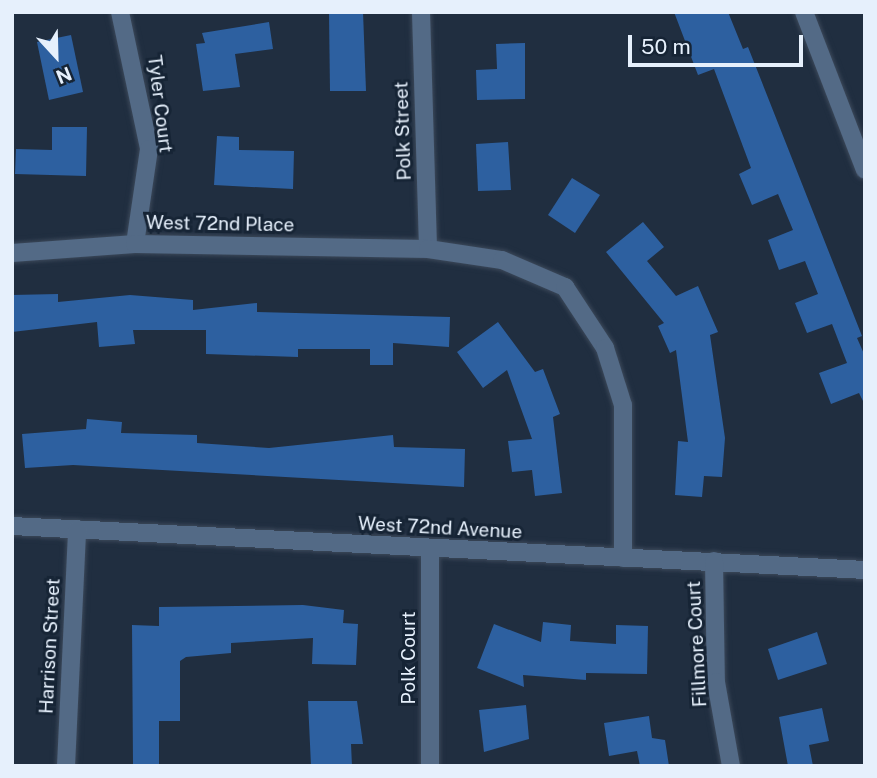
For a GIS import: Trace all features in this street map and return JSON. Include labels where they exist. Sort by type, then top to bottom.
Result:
[{"type":"street","name":"Tyler Court","points":[[120,12],[149,149],[135,244]]},
{"type":"street","name":"Polk Street","points":[[421,12],[428,249]]},
{"type":"street","points":[[804,12],[865,170]]},
{"type":"street","name":"West 72nd Place","points":[[12,253],[135,244],[428,249],[502,260],[565,287],[605,348],[622,405],[623,558]]},
{"type":"street","name":"West 72nd Avenue","points":[[12,526],[430,550],[865,570]]},
{"type":"street","name":"Harrison Street","points":[[66,766],[77,529]]},
{"type":"street","name":"Polk Court","points":[[430,550],[430,766]]},
{"type":"street","name":"Fillmore Court","points":[[714,561],[716,682],[731,766]]},
{"type":"building","points":[[329,12],[363,12],[366,91],[330,91]]},
{"type":"building","points":[[674,12],[728,12],[743,49],[748,47],[862,336],[857,338],[865,356],[865,405],[859,393],[831,404],[819,373],[847,363],[832,324],[807,333],[795,303],[818,294],[805,261],[779,270],[768,240],[793,230],[778,194],[752,205],[739,174],[751,168],[714,69],[698,75]]},
{"type":"building","points":[[269,22],[273,49],[235,54],[240,87],[203,91],[196,44],[205,43],[202,33]]},
{"type":"building","points":[[71,35],[83,92],[49,100],[37,42]]},
{"type":"building","points":[[525,43],[525,99],[477,100],[476,70],[497,69],[496,44]]},
{"type":"building","points":[[52,127],[87,127],[86,176],[15,174],[16,149],[52,150]]},
{"type":"building","points":[[217,136],[239,137],[239,150],[294,151],[293,189],[214,185]]},
{"type":"building","points":[[508,142],[511,190],[478,191],[476,144]]},
{"type":"building","points":[[572,178],[600,195],[575,233],[548,215]]},
{"type":"building","points":[[643,222],[664,247],[647,261],[676,296],[698,286],[718,332],[710,335],[725,438],[722,477],[704,476],[702,497],[675,495],[678,441],[688,442],[676,350],[670,353],[658,326],[664,323],[606,252]]},
{"type":"building","points":[[58,294],[58,302],[130,295],[193,300],[193,310],[257,303],[257,312],[450,317],[449,347],[393,343],[393,365],[370,365],[370,349],[298,349],[298,357],[206,354],[206,330],[133,330],[135,344],[99,347],[97,322],[12,332],[12,295]]},
{"type":"building","points":[[498,322],[535,372],[543,369],[560,414],[553,417],[562,493],[535,496],[532,470],[512,472],[508,441],[532,439],[507,370],[483,388],[457,352]]},
{"type":"building","points":[[87,419],[122,422],[121,433],[197,435],[197,443],[269,448],[393,435],[394,447],[465,449],[464,487],[73,465],[25,468],[22,434],[86,429]]},
{"type":"building","points":[[303,605],[344,610],[343,623],[358,624],[356,665],[312,664],[313,638],[231,643],[231,653],[186,657],[180,661],[180,721],[159,721],[159,766],[133,766],[132,625],[159,626],[159,607]]},
{"type":"building","points":[[543,622],[571,625],[570,641],[616,644],[616,625],[648,626],[647,674],[586,673],[586,680],[523,675],[524,687],[477,668],[494,624],[541,642]]},
{"type":"building","points":[[817,632],[827,664],[778,680],[768,649]]},
{"type":"building","points":[[308,701],[357,701],[363,744],[351,744],[352,766],[311,766]]},
{"type":"building","points":[[526,705],[529,739],[484,752],[479,710]]},
{"type":"building","points":[[822,708],[829,741],[809,745],[813,766],[788,766],[779,717]]},
{"type":"building","points":[[649,716],[652,738],[665,740],[669,766],[640,766],[637,751],[609,756],[604,723]]}]
